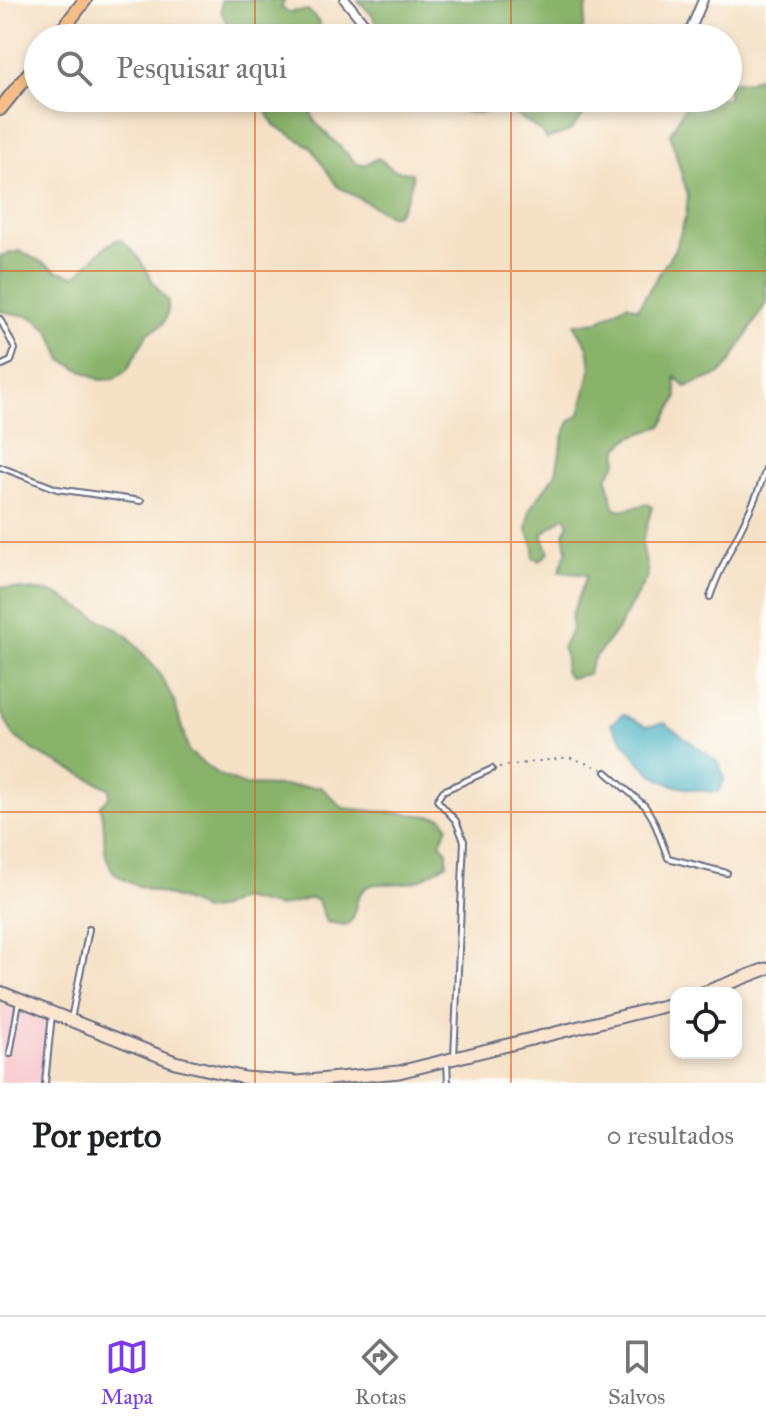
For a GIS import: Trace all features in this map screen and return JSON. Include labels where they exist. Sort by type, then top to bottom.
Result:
[{"type":"main road","points":[[67,24],[85,0]]},
{"type":"main road","points":[[0,109],[24,79]]},
{"type":"main road","points":[[719,987],[766,969]]},
{"type":"main road","points":[[0,992],[175,1062],[206,1070],[282,1081],[337,1082],[450,1059],[670,1004]]},
{"type":"street","points":[[345,0],[365,24]]},
{"type":"street","points":[[693,24],[703,0]]},
{"type":"lane","points":[[0,319],[15,349],[11,361],[0,366]]},
{"type":"lane","points":[[0,467],[57,489],[141,501]]},
{"type":"lane","points":[[710,597],[727,551],[757,496],[766,468]]},
{"type":"lane","points":[[448,1083],[464,841],[456,821],[437,800],[443,791],[492,769]]},
{"type":"lane","points":[[606,772],[645,806],[668,858],[727,873]]},
{"type":"lane","points":[[71,1022],[89,929]]},
{"type":"lane","points":[[10,1054],[19,1000]]},
{"type":"lane","points":[[45,1083],[52,1014]]},
{"type":"path","points":[[492,769],[569,757],[581,759],[606,772]]},
{"type":"shaded area","points":[[0,1003],[49,1023],[42,1083],[0,1083]]},
{"type":"green space","points":[[221,0],[285,0],[281,8],[289,12],[308,10],[320,24],[227,24],[221,11]]},
{"type":"green space","points":[[358,0],[588,0],[584,24],[377,24]]},
{"type":"green space","points":[[766,73],[766,303],[730,363],[720,374],[686,387],[675,377],[677,398],[662,426],[631,437],[618,448],[617,462],[607,477],[614,507],[620,510],[648,504],[652,507],[642,543],[648,575],[617,630],[593,660],[588,674],[570,678],[564,671],[566,657],[562,648],[572,630],[571,617],[587,575],[559,572],[567,550],[564,533],[569,524],[565,516],[542,534],[549,552],[540,561],[533,557],[534,548],[527,530],[530,509],[556,473],[563,437],[571,420],[580,414],[591,368],[588,347],[574,324],[598,321],[627,304],[637,309],[676,247],[686,215],[688,196],[670,134],[682,112],[742,112],[742,82]]},
{"type":"green space","points":[[267,112],[311,112],[315,122],[357,164],[364,165],[378,158],[394,170],[412,173],[410,189],[398,211],[395,215],[389,215],[337,186],[311,147],[274,125]]},
{"type":"green space","points":[[502,112],[586,112],[570,131],[547,139],[532,125]]},
{"type":"green space","points":[[119,239],[135,253],[168,301],[168,313],[162,325],[148,333],[127,370],[114,379],[100,380],[62,360],[50,331],[32,317],[0,311],[0,256],[20,251],[58,271],[75,276],[106,246]]},
{"type":"green space","points":[[0,587],[55,593],[127,635],[158,671],[174,701],[189,752],[219,775],[245,785],[321,787],[343,808],[442,817],[448,826],[440,843],[447,851],[447,864],[419,880],[368,887],[361,892],[353,919],[346,925],[326,922],[318,901],[311,898],[279,907],[240,898],[221,908],[203,911],[181,900],[140,887],[118,875],[111,868],[106,854],[100,806],[110,796],[109,788],[39,754],[14,736],[0,710]]},
{"type":"water","points":[[623,714],[646,726],[665,723],[719,763],[725,779],[718,792],[679,787],[654,775],[611,724]]}]
